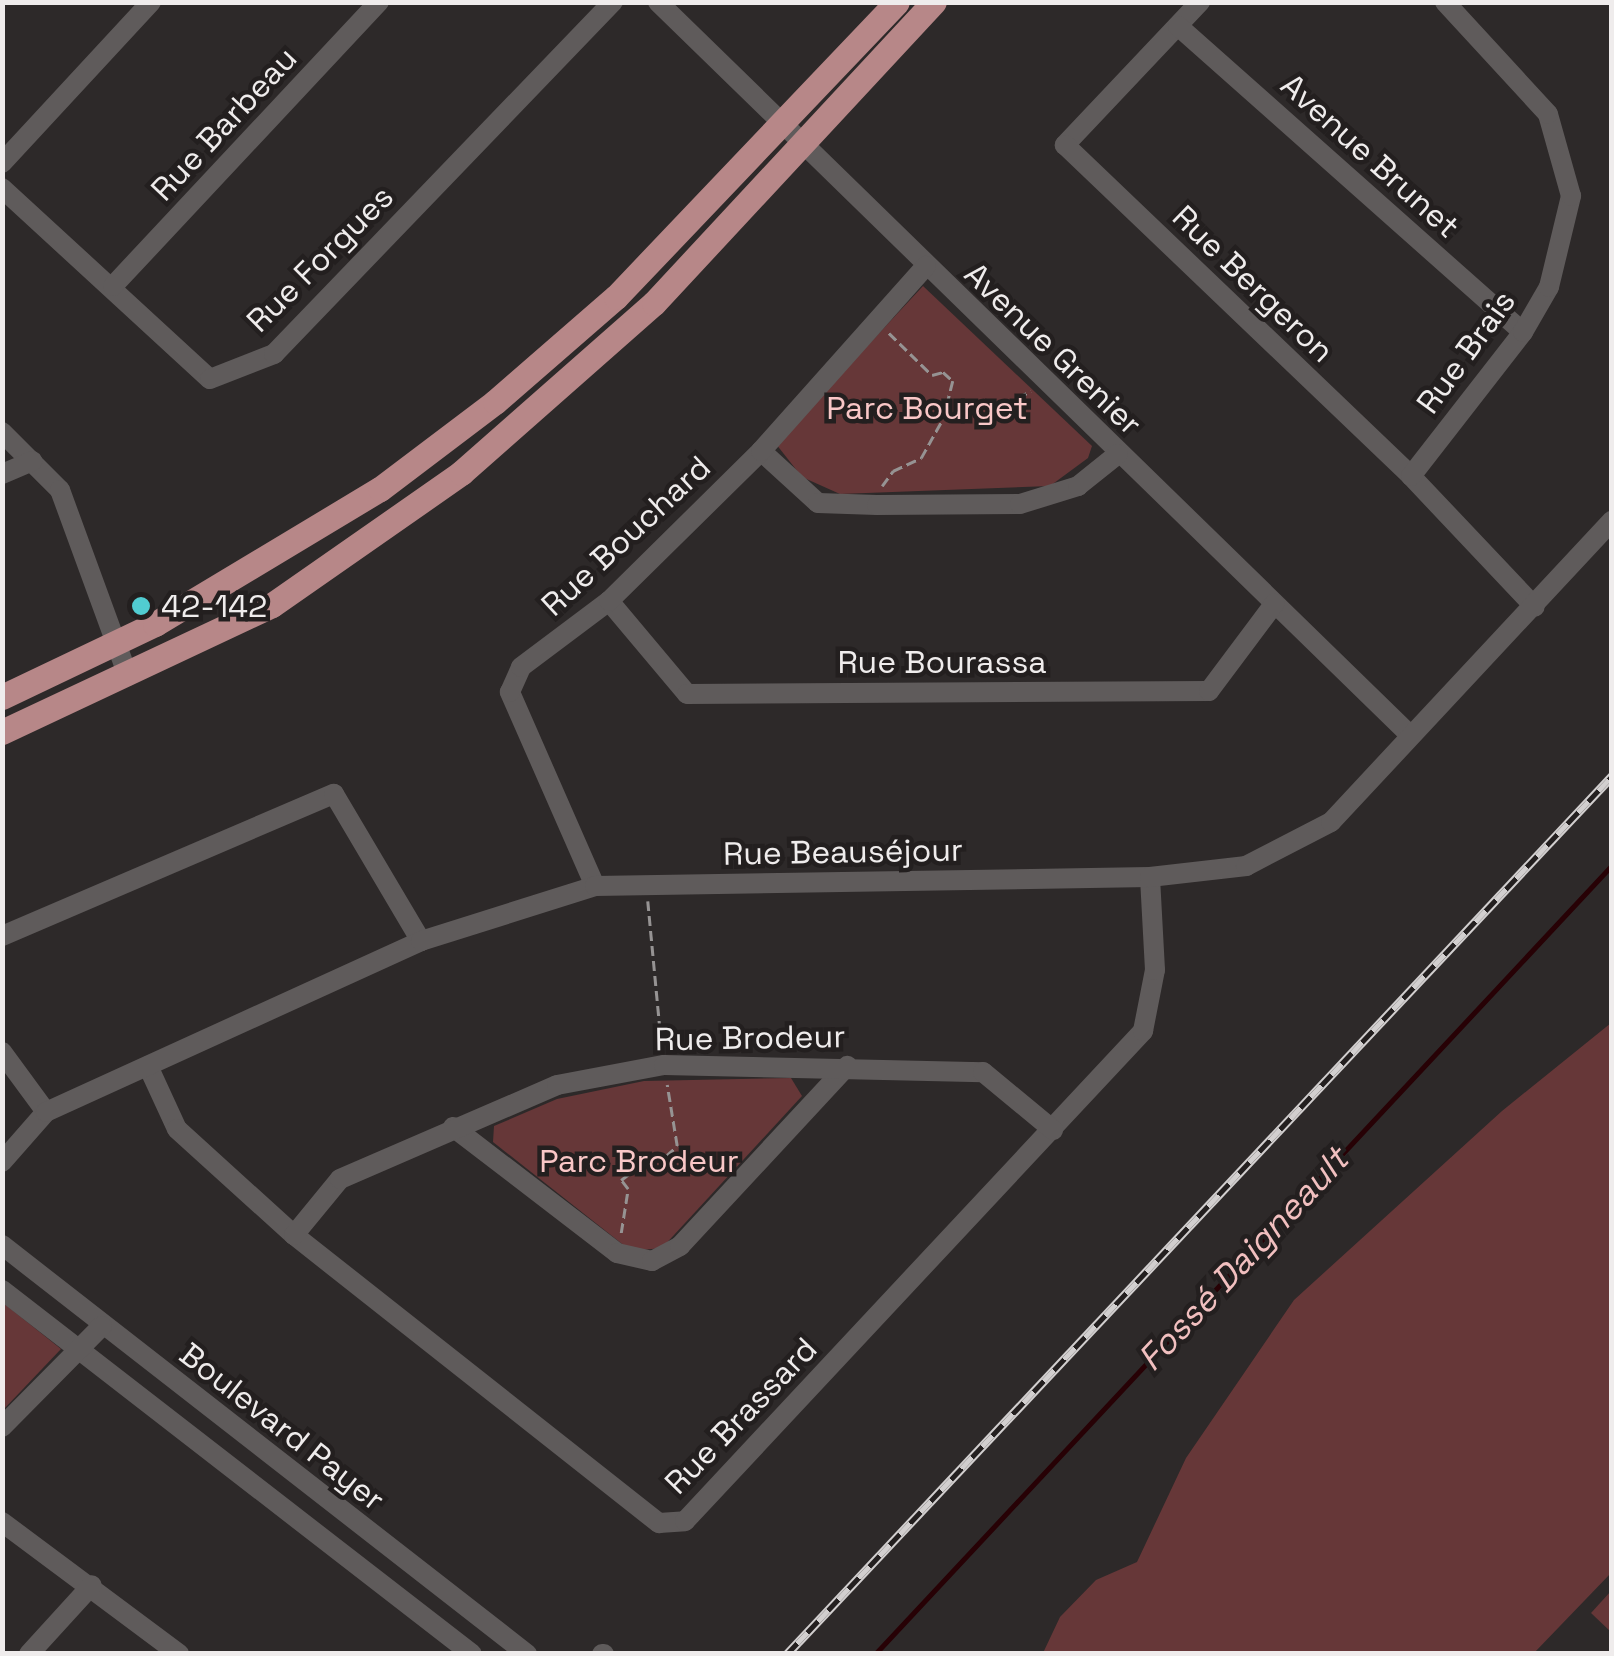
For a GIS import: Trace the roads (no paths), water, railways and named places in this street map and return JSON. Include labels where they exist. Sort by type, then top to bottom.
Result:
[{"type":"main road","points":[[2,697],[116,642],[380,490],[495,402],[616,297],[782,118],[897,2]]},
{"type":"main road","points":[[2,732],[272,605],[461,473],[654,303],[934,2]]},
{"type":"street","points":[[2,163],[151,2]]},
{"type":"street","name":"Rue Barbeau","points":[[113,286],[379,2]]},
{"type":"street","name":"Rue Forgues","points":[[2,188],[210,379],[274,354],[613,2]]},
{"type":"street","name":"Avenue Grenier","points":[[658,2],[782,118],[802,143],[926,266],[1410,736]]},
{"type":"street","name":"Rue Bergeron","points":[[1200,2],[1065,146],[1410,476],[1536,607]]},
{"type":"street","name":"Rue Brais","points":[[1410,476],[1523,332],[1549,288],[1565,237],[1571,196],[1564,155],[1526,82],[1445,2]]},
{"type":"street","name":"Avenue Brunet","points":[[1178,26],[1523,332]]},
{"type":"street","name":"Rue Bouchard","points":[[595,886],[510,692],[521,667],[609,601],[761,451],[926,266]]},
{"type":"street","points":[[2,432],[60,490],[128,676]]},
{"type":"street","points":[[761,451],[818,502],[878,505],[1020,504],[1078,486],[1118,454]]},
{"type":"street","points":[[2,474],[32,461]]},
{"type":"street","name":"Rue Beauséjour","points":[[2,1162],[46,1112],[421,941],[595,886],[1150,877],[1246,866],[1330,822],[1612,522]]},
{"type":"street","name":"Rue Bourassa","points":[[609,601],[687,694],[1209,691],[1274,604]]},
{"type":"street","points":[[2,936],[334,794],[421,941]]},
{"type":"street","name":"Rue Brassard","points":[[148,1066],[177,1129],[294,1234],[660,1523],[685,1521],[1143,1030],[1155,970],[1150,877]]},
{"type":"street","points":[[2,1052],[46,1112]]},
{"type":"street","name":"Rue Brodeur","points":[[294,1234],[340,1179],[557,1085],[664,1065],[847,1066],[983,1072],[1053,1130]]},
{"type":"street","points":[[453,1128],[618,1253],[652,1261],[680,1246],[847,1066]]},
{"type":"street","name":"Boulevard Payer","points":[[2,1245],[528,1654]]},
{"type":"street","name":"Boulevard Payer","points":[[2,1290],[472,1654]]},
{"type":"street","points":[[2,1428],[102,1326]]},
{"type":"street","points":[[2,1522],[92,1585],[180,1654]]},
{"type":"street","points":[[29,1654],[92,1585]]},
{"type":"waterway","name":"Fossé Daigneault","points":[[875,1654],[1612,865]]},
{"type":"railway","points":[[787,1654],[1612,776]]},
{"type":"place","name":"42-142","points":[[141,606]]},
{"type":"park label","name":"Parc Bourget","points":[[927,408]]},
{"type":"park label","name":"Parc Brodeur","points":[[639,1161]]}]
